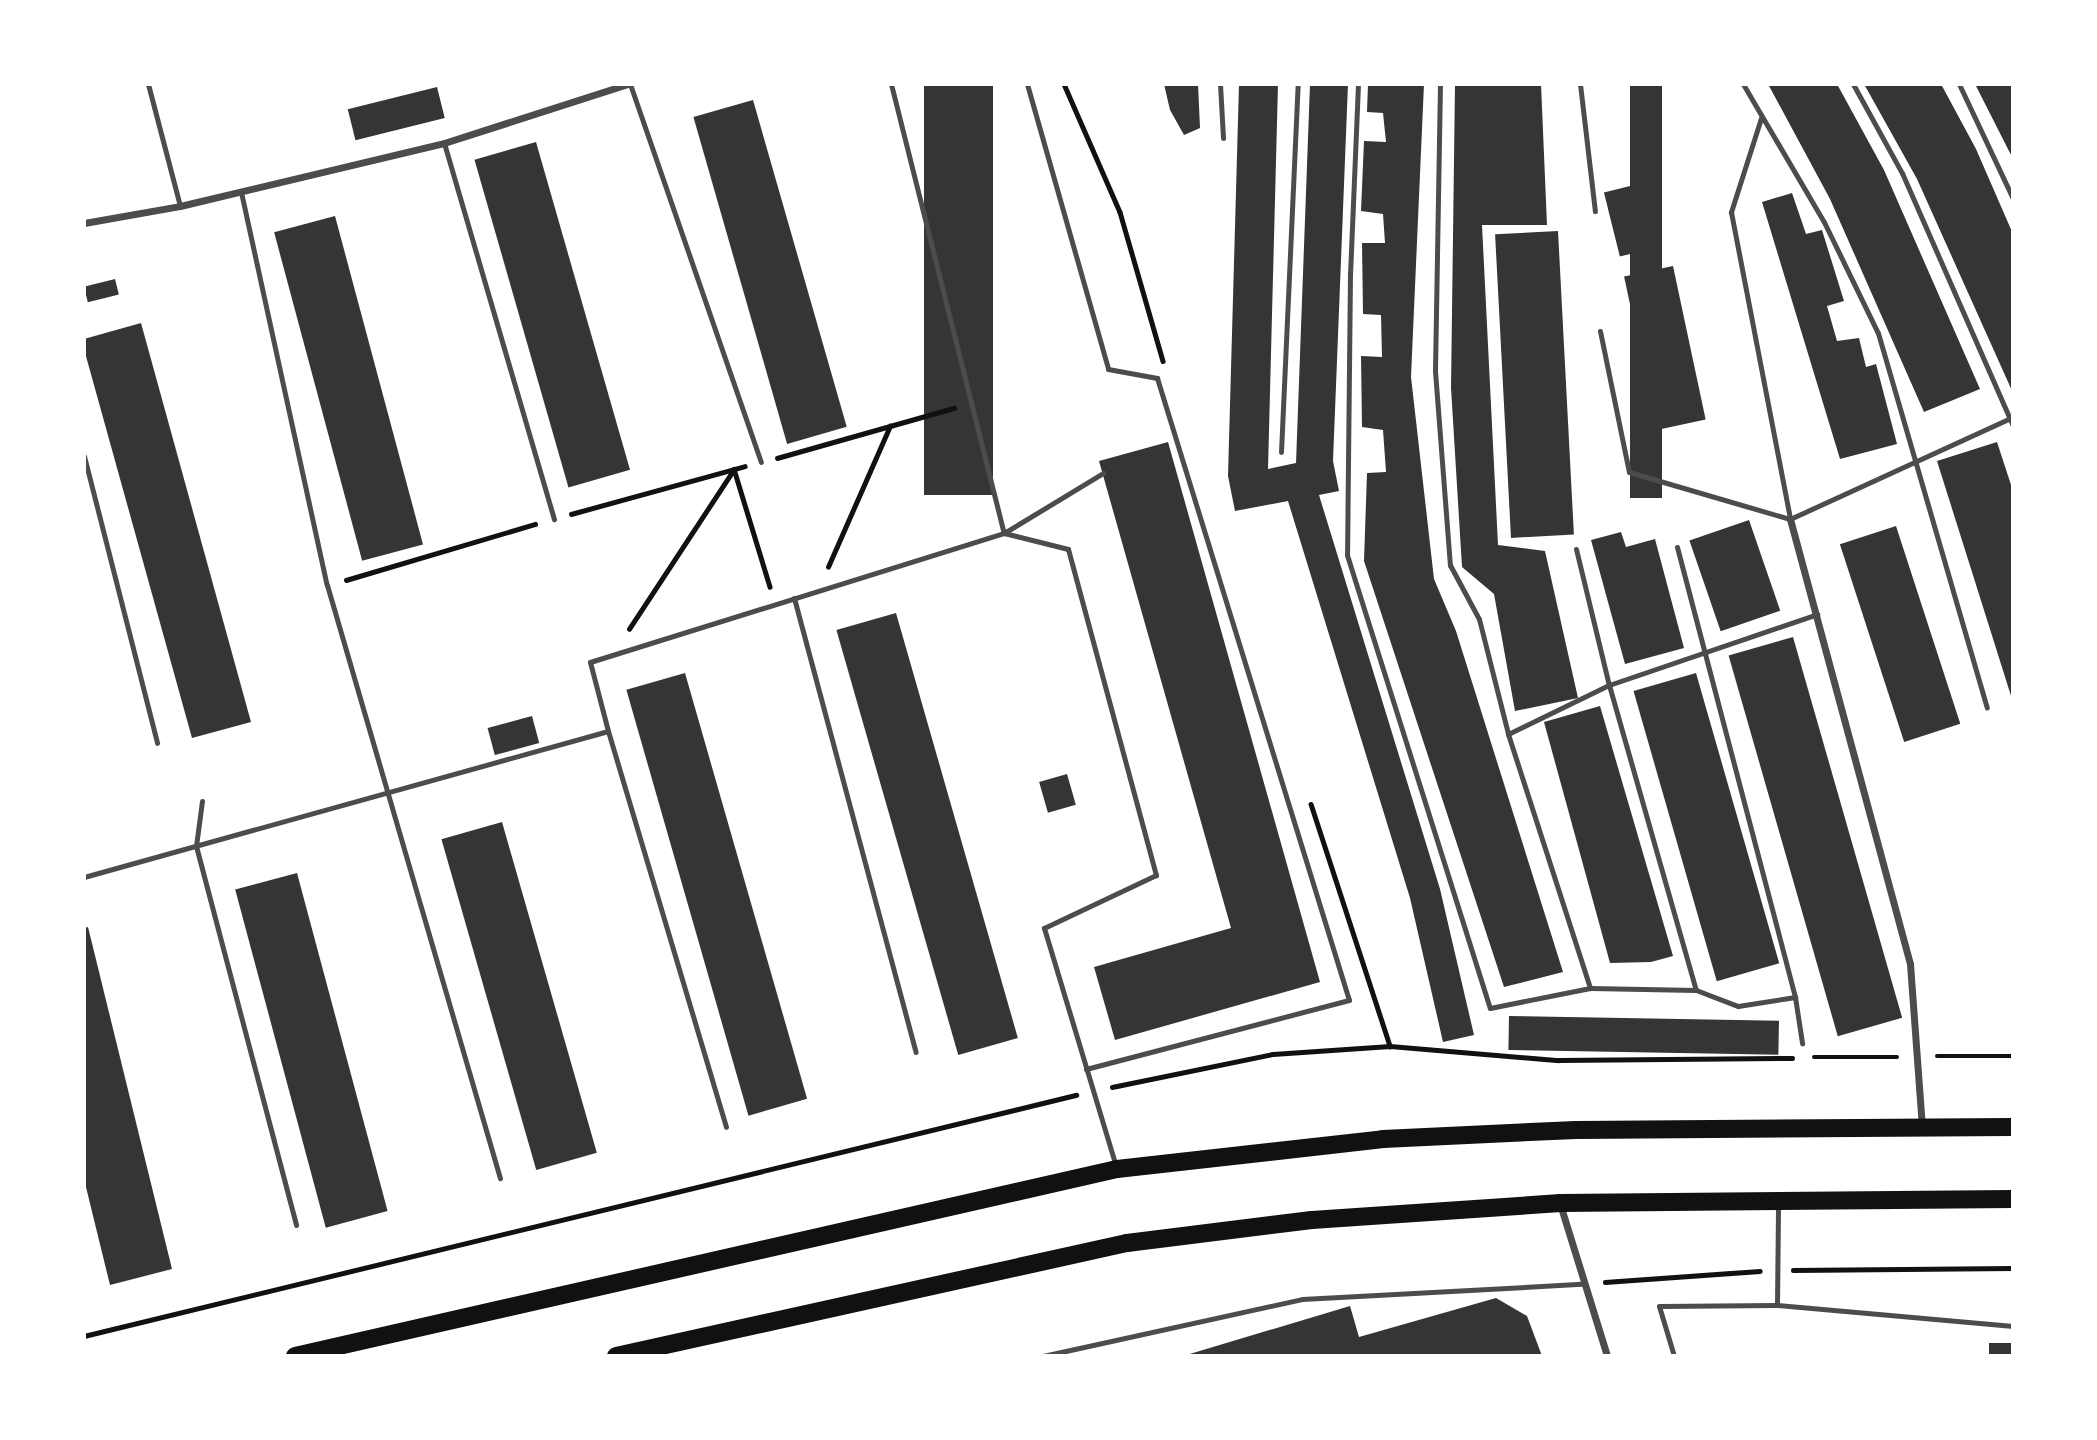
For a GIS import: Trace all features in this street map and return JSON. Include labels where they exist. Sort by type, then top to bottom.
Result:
[{"type":"main road","points":[[295,1356],[1117,1169],[1383,1139],[1576,1130],[2013,1127]]},
{"type":"main road","points":[[616,1356],[1127,1243],[1312,1220],[1560,1203],[2013,1199]]},
{"type":"street","points":[[84,223],[180,206],[444,143],[629,84]]},
{"type":"street","points":[[1790,519],[1910,964],[1922,1128]]},
{"type":"street","points":[[1560,1203],[1582,1284],[1607,1356]]},
{"type":"lane","points":[[148,84],[180,206]]},
{"type":"lane","points":[[629,84],[761,462]]},
{"type":"lane","points":[[891,84],[968,404],[1004,533]]},
{"type":"lane","points":[[1027,84],[1108,369],[1157,378],[1349,999],[1086,1069]]},
{"type":"lane","points":[[1220,84],[1223,138]]},
{"type":"lane","points":[[1281,452],[1298,84]]},
{"type":"lane","points":[[1358,84],[1350,273],[1347,555],[1490,1008],[1590,988],[1696,990],[1738,1006],[1794,997]]},
{"type":"lane","points":[[1440,84],[1435,370],[1450,565],[1479,619],[1508,734],[1590,988]]},
{"type":"lane","points":[[1580,84],[1595,211]]},
{"type":"lane","points":[[1744,84],[1761,118],[1824,222],[1878,333],[1987,707]]},
{"type":"lane","points":[[1853,84],[1902,173],[2012,417],[2013,426]]},
{"type":"lane","points":[[1959,84],[2013,199]]},
{"type":"lane","points":[[1761,118],[1731,212],[1790,519]]},
{"type":"lane","points":[[444,143],[554,519]]},
{"type":"lane","points":[[241,192],[327,585],[500,1178]]},
{"type":"lane","points":[[1600,331],[1629,472],[1790,519],[2012,417]]},
{"type":"lane","points":[[1171,454],[1180,452]]},
{"type":"lane","points":[[84,456],[157,743]]},
{"type":"lane","points":[[726,1127],[590,662],[1004,533],[1103,473]]},
{"type":"lane","points":[[1004,533],[1068,549],[1156,875],[1044,928],[1117,1169]]},
{"type":"lane","points":[[1678,547],[1794,997],[1802,1043]]},
{"type":"lane","points":[[1576,549],[1609,685],[1696,990]]},
{"type":"lane","points":[[794,598],[916,1052]]},
{"type":"lane","points":[[1508,734],[1609,685],[1817,614]]},
{"type":"lane","points":[[84,877],[608,731]]},
{"type":"lane","points":[[202,801],[196,846],[296,1225]]},
{"type":"lane","points":[[1777,1305],[1778,1200]]},
{"type":"lane","points":[[1043,1356],[1302,1299],[1582,1284]]},
{"type":"lane","points":[[1674,1356],[1660,1306],[1777,1305],[2013,1326]]},
{"type":"path","points":[[327,585],[968,404]]},
{"type":"path","points":[[817,591],[890,426]]},
{"type":"path","points":[[734,470],[775,604]]},
{"type":"path","points":[[613,654],[734,470]]},
{"type":"path","points":[[84,1336],[1093,1090],[1273,1054],[1390,1046],[1558,1060],[2013,1056]]},
{"type":"building","points":[[924,84],[993,84],[993,495],[924,495]]},
{"type":"building","points":[[1164,84],[1198,84],[1200,128],[1184,135],[1170,110]]},
{"type":"building","points":[[1239,84],[1278,84],[1268,469],[1296,463],[1310,84],[1348,84],[1333,461],[1339,491],[1319,495],[1440,889],[1474,1035],[1443,1042],[1410,898],[1288,501],[1235,511],[1228,476]]},
{"type":"building","points":[[1368,84],[1424,84],[1411,377],[1434,579],[1456,631],[1563,972],[1504,987],[1364,561],[1367,473],[1386,472],[1383,430],[1362,427],[1361,356],[1382,357],[1381,315],[1363,314],[1362,243],[1385,243],[1383,214],[1361,211],[1364,141],[1386,142],[1383,113],[1367,112]]},
{"type":"building","points":[[1455,84],[1541,84],[1547,225],[1482,225],[1498,545],[1545,551],[1578,698],[1515,711],[1494,594],[1462,567],[1451,388]]},
{"type":"building","points":[[1630,84],[1662,84],[1662,498],[1630,498]]},
{"type":"building","points":[[1768,84],[1837,84],[1884,170],[1980,389],[1924,412],[1830,199]]},
{"type":"building","points":[[1864,84],[1941,84],[1976,149],[2013,234],[2013,393],[1917,179]]},
{"type":"building","points":[[1975,84],[2013,84],[2013,158],[2010,153]]},
{"type":"building","points":[[437,87],[445,118],[355,140],[348,109]]},
{"type":"building","points":[[753,100],[847,427],[787,444],[693,117]]},
{"type":"building","points":[[536,142],[630,470],[568,487],[474,160]]},
{"type":"building","points":[[1634,185],[1650,249],[1620,257],[1604,192]]},
{"type":"building","points":[[1792,193],[1806,234],[1822,230],[1844,301],[1827,306],[1837,341],[1859,338],[1866,367],[1876,364],[1897,444],[1840,459],[1762,202]]},
{"type":"building","points":[[335,216],[423,544],[362,561],[274,232]]},
{"type":"building","points":[[1558,231],[1574,535],[1511,538],[1495,234]]},
{"type":"building","points":[[1673,266],[1706,420],[1657,430],[1624,276]]},
{"type":"building","points":[[115,279],[119,295],[88,302],[84,287]]},
{"type":"building","points":[[141,323],[251,722],[192,738],[84,349],[84,339]]},
{"type":"building","points":[[1168,442],[1320,982],[1115,1040],[1094,967],[1231,928],[1099,461]]},
{"type":"building","points":[[1997,442],[2013,491],[2012,699],[1937,461]]},
{"type":"building","points":[[1749,520],[1780,611],[1721,631],[1689,541]]},
{"type":"building","points":[[1896,526],[1960,724],[1904,742],[1840,544]]},
{"type":"building","points":[[1621,532],[1626,547],[1655,539],[1684,648],[1625,664],[1591,540]]},
{"type":"building","points":[[896,613],[1018,1038],[958,1055],[836,630]]},
{"type":"building","points":[[1793,637],[1902,1018],[1838,1036],[1729,655]]},
{"type":"building","points":[[685,673],[807,1099],[748,1116],[626,690]]},
{"type":"building","points":[[1696,673],[1779,963],[1717,981],[1634,691]]},
{"type":"building","points":[[1600,706],[1673,956],[1651,962],[1610,963],[1544,722]]},
{"type":"building","points":[[532,716],[539,743],[495,755],[488,728]]},
{"type":"building","points":[[1067,774],[1076,805],[1048,813],[1039,782]]},
{"type":"building","points":[[502,822],[597,1153],[536,1170],[441,839]]},
{"type":"building","points":[[297,873],[388,1211],[326,1228],[235,890]]},
{"type":"building","points":[[88,927],[172,1269],[110,1285],[84,1179],[84,928]]},
{"type":"building","points":[[1509,1016],[1779,1021],[1778,1055],[1508,1050]]},
{"type":"building","points":[[1496,1298],[1527,1316],[1542,1356],[1183,1356],[1350,1306],[1359,1337]]},
{"type":"building","points":[[1989,1343],[2013,1343],[2013,1356],[1989,1356]]}]
